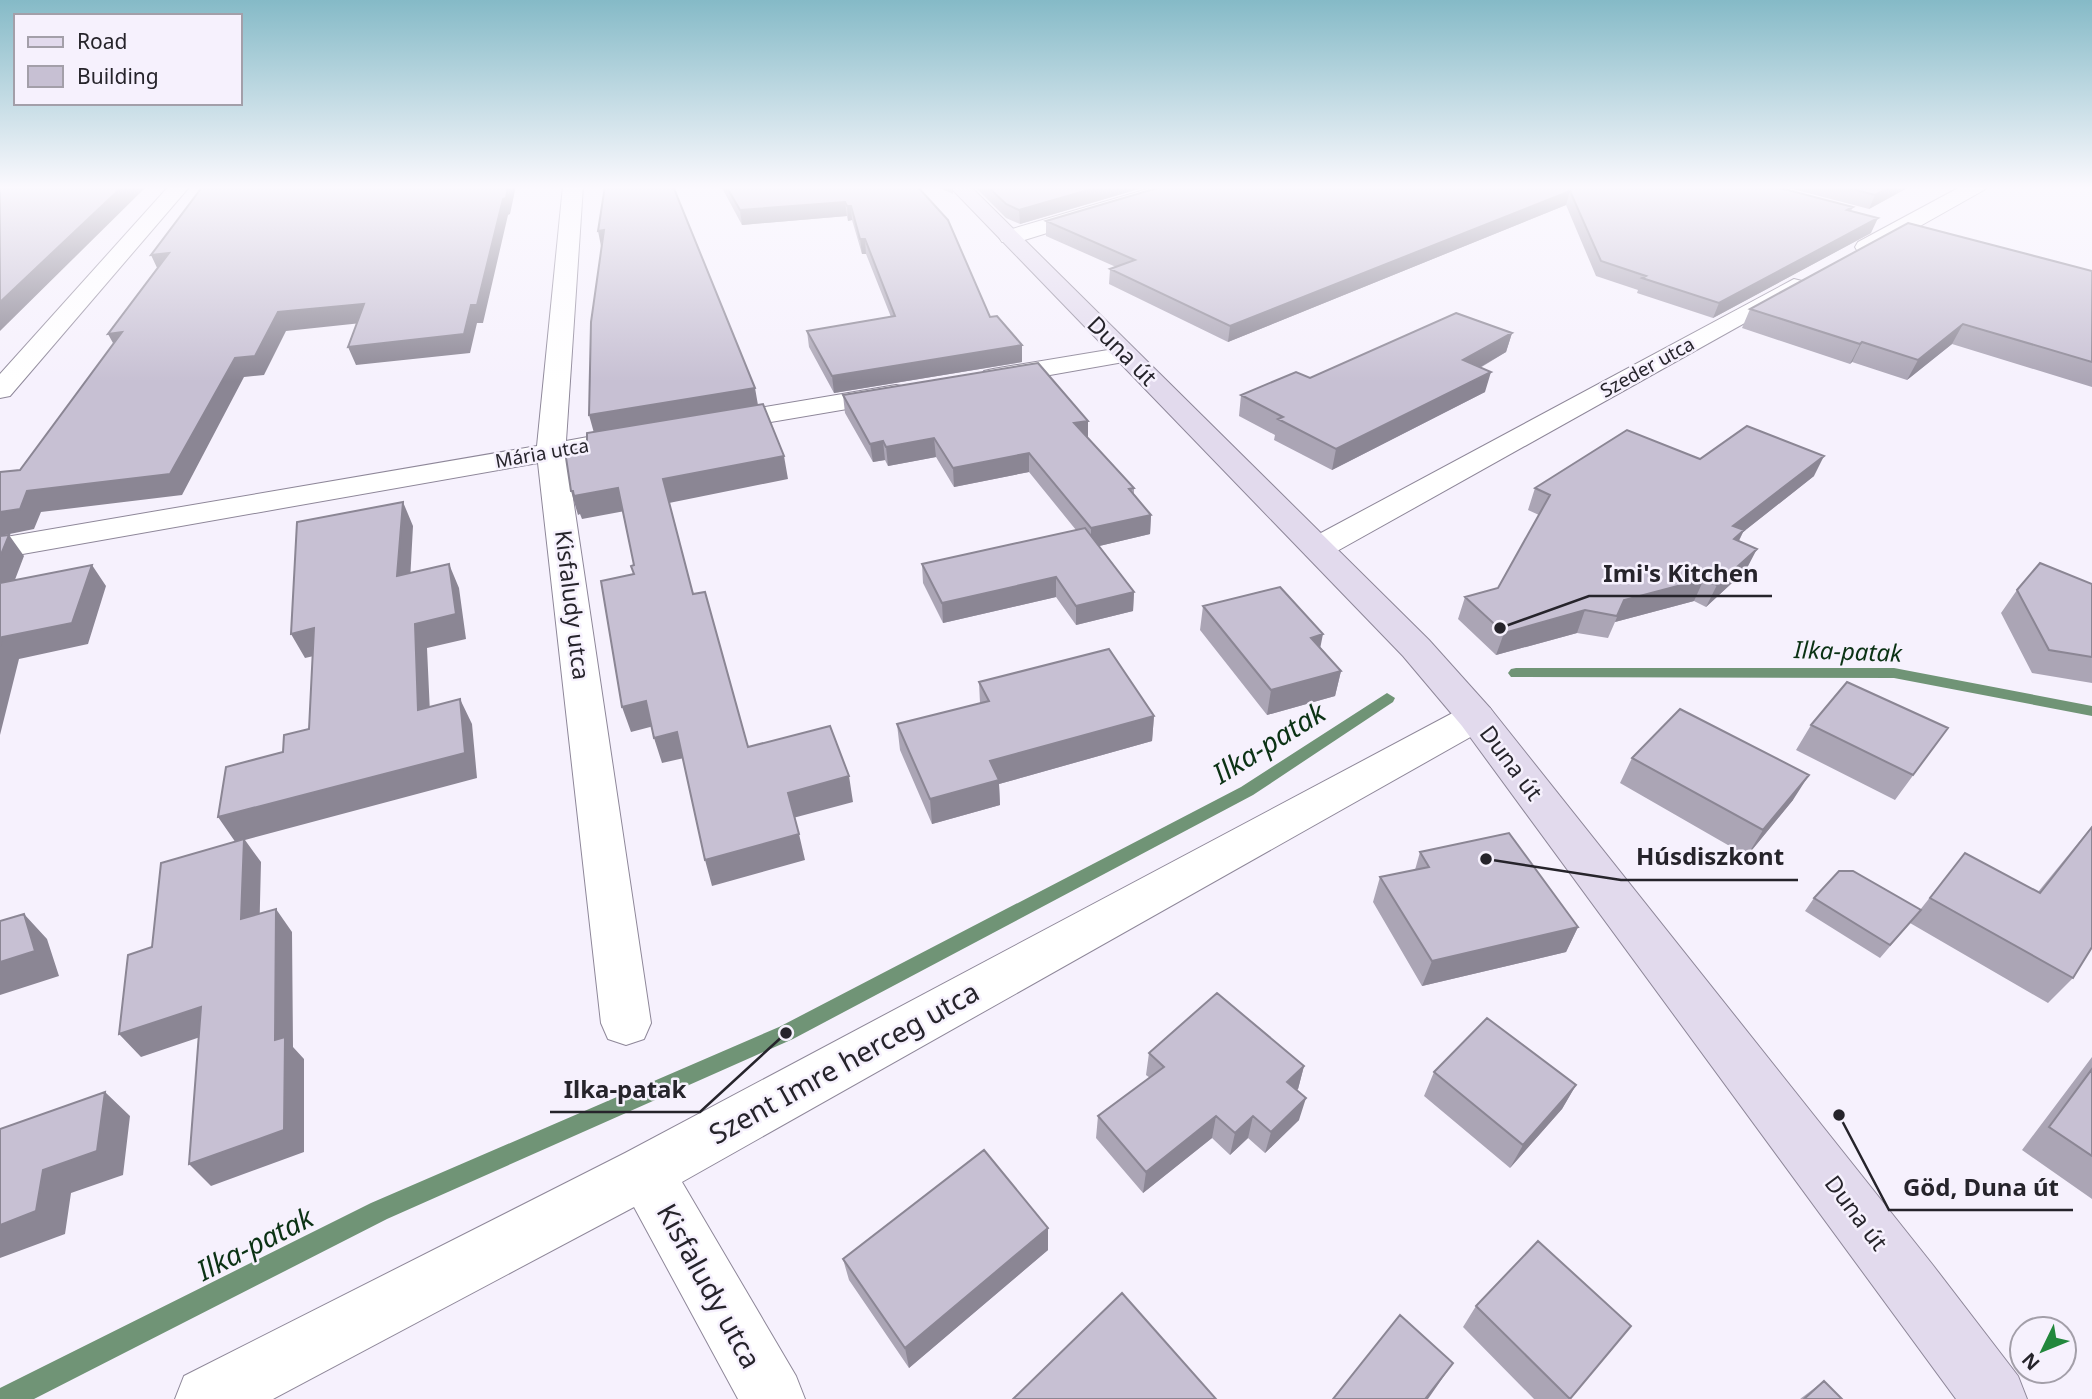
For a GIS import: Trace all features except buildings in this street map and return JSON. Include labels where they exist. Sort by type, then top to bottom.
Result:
[{"type":"street","points":[[0,390],[122,251]]},
{"type":"street","name":"Kisfaludy utca","points":[[568,251],[551,451],[626,1023]]},
{"type":"street","name":"Duna út","points":[[1024,251],[1416,648],[1464,703],[1903,1274],[1995,1399]]},
{"type":"street","points":[[1842,261],[1859,251]]},
{"type":"street","name":"Szeder utca","points":[[1318,548],[1817,274]]},
{"type":"street","points":[[962,382],[1126,355]]},
{"type":"street","name":"Mária utca","points":[[0,548],[921,389]]},
{"type":"street","name":"Szent Imre herceg utca","points":[[207,1399],[645,1172],[1464,703]]},
{"type":"street","name":"Kisfaludy utca","points":[[645,1172],[774,1399]]},
{"type":"waterway","name":"Ilka-patak","points":[[1516,673],[1894,673],[2092,711]]},
{"type":"waterway","name":"Ilka-patak","points":[[6,1399],[379,1211],[786,1033],[1247,791],[1387,698]]},
{"type":"place","name":"Imi's Kitchen","points":[[1500,628]]},
{"type":"place","name":"Húsdiszkont","points":[[1486,859]]},
{"type":"place","name":"Ilka-patak","points":[[786,1033]]},
{"type":"place","name":"Göd, Duna út","points":[[1839,1115]]}]
